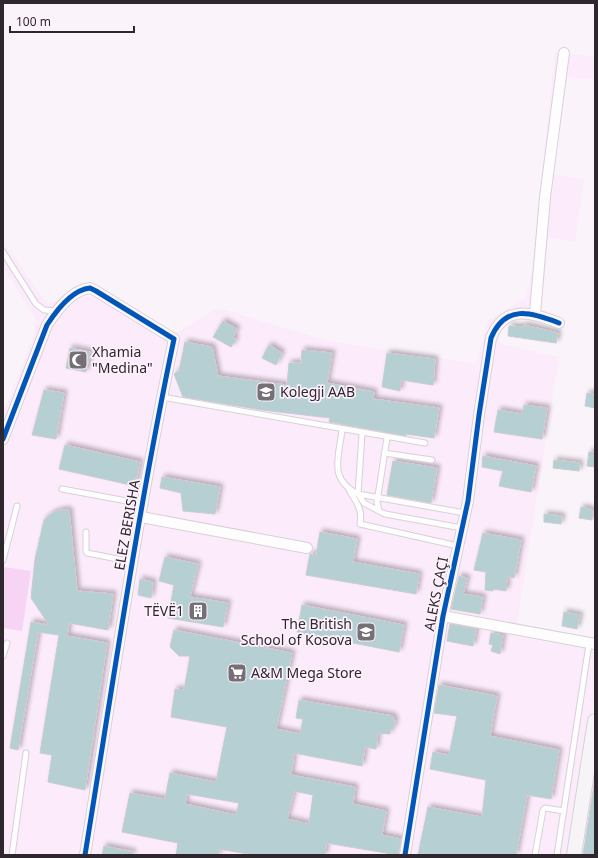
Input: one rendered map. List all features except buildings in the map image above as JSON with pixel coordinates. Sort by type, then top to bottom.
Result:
[{"type":"street","points":[[559,323],[534,313],[545,197],[564,53]]},
{"type":"street","name":"ELEZ BERISHA","points":[[56,311],[77,292],[90,288],[174,339],[143,504],[85,855]]},
{"type":"street","points":[[3,439],[38,346],[47,325],[56,311]]},
{"type":"street","name":"ALEKS ÇAÇI","points":[[405,855],[443,616],[465,513],[491,338],[496,326],[505,319],[522,312],[534,313]]},
{"type":"street","points":[[141,517],[307,548]]},
{"type":"street","points":[[443,616],[592,644]]},
{"type":"street","points":[[574,855],[593,743],[595,721]]},
{"type":"lane","points":[[3,252],[36,304],[47,311],[56,311]]},
{"type":"lane","points":[[162,397],[362,434],[425,444]]},
{"type":"lane","points":[[342,430],[337,473],[341,482],[348,489],[360,508],[362,515],[360,524],[458,546]]},
{"type":"lane","points":[[362,434],[358,494],[364,503],[385,514],[462,528]]},
{"type":"lane","points":[[379,511],[377,502],[386,438]]},
{"type":"lane","points":[[384,453],[432,460]]},
{"type":"lane","points":[[62,489],[143,504]]},
{"type":"lane","points":[[348,489],[358,494],[465,513]]},
{"type":"lane","points":[[3,560],[17,506]]},
{"type":"lane","points":[[86,532],[87,553],[133,562]]},
{"type":"lane","points":[[3,656],[7,643]]},
{"type":"lane","points":[[557,855],[592,644]]},
{"type":"lane","points":[[12,855],[26,753]]},
{"type":"lane","points":[[536,855],[543,810],[545,808],[564,811]]},
{"type":"shaded area","points":[[555,52],[595,57],[595,80],[566,77],[552,174],[584,180],[575,242],[548,238],[542,309],[504,322],[498,343],[559,357],[515,636],[595,650],[595,702],[568,855],[3,855],[3,414],[34,335],[36,320],[3,267],[3,242],[47,303],[81,296],[97,298],[164,340],[218,308],[325,340],[476,364],[488,320],[526,298],[531,276]]},
{"type":"shaded area","points":[[4,567],[31,571],[22,631],[3,628]]},
{"type":"cycle path","points":[[3,439],[47,325],[70,297],[90,288],[174,339],[137,532],[85,855]]},
{"type":"cycle path","points":[[405,855],[443,616],[468,501],[491,338],[497,327],[511,315],[529,314],[559,323]]},
{"type":"place","name":"Xhamia \"Medina\"","points":[[78,360]]},
{"type":"place","name":"Kolegji AAB","points":[[266,392]]},
{"type":"place","name":"TËVË1","points":[[198,611]]},
{"type":"place","name":"The British School of Kosova","points":[[366,632]]},
{"type":"place","name":"A&M Mega Store","points":[[237,673]]}]
